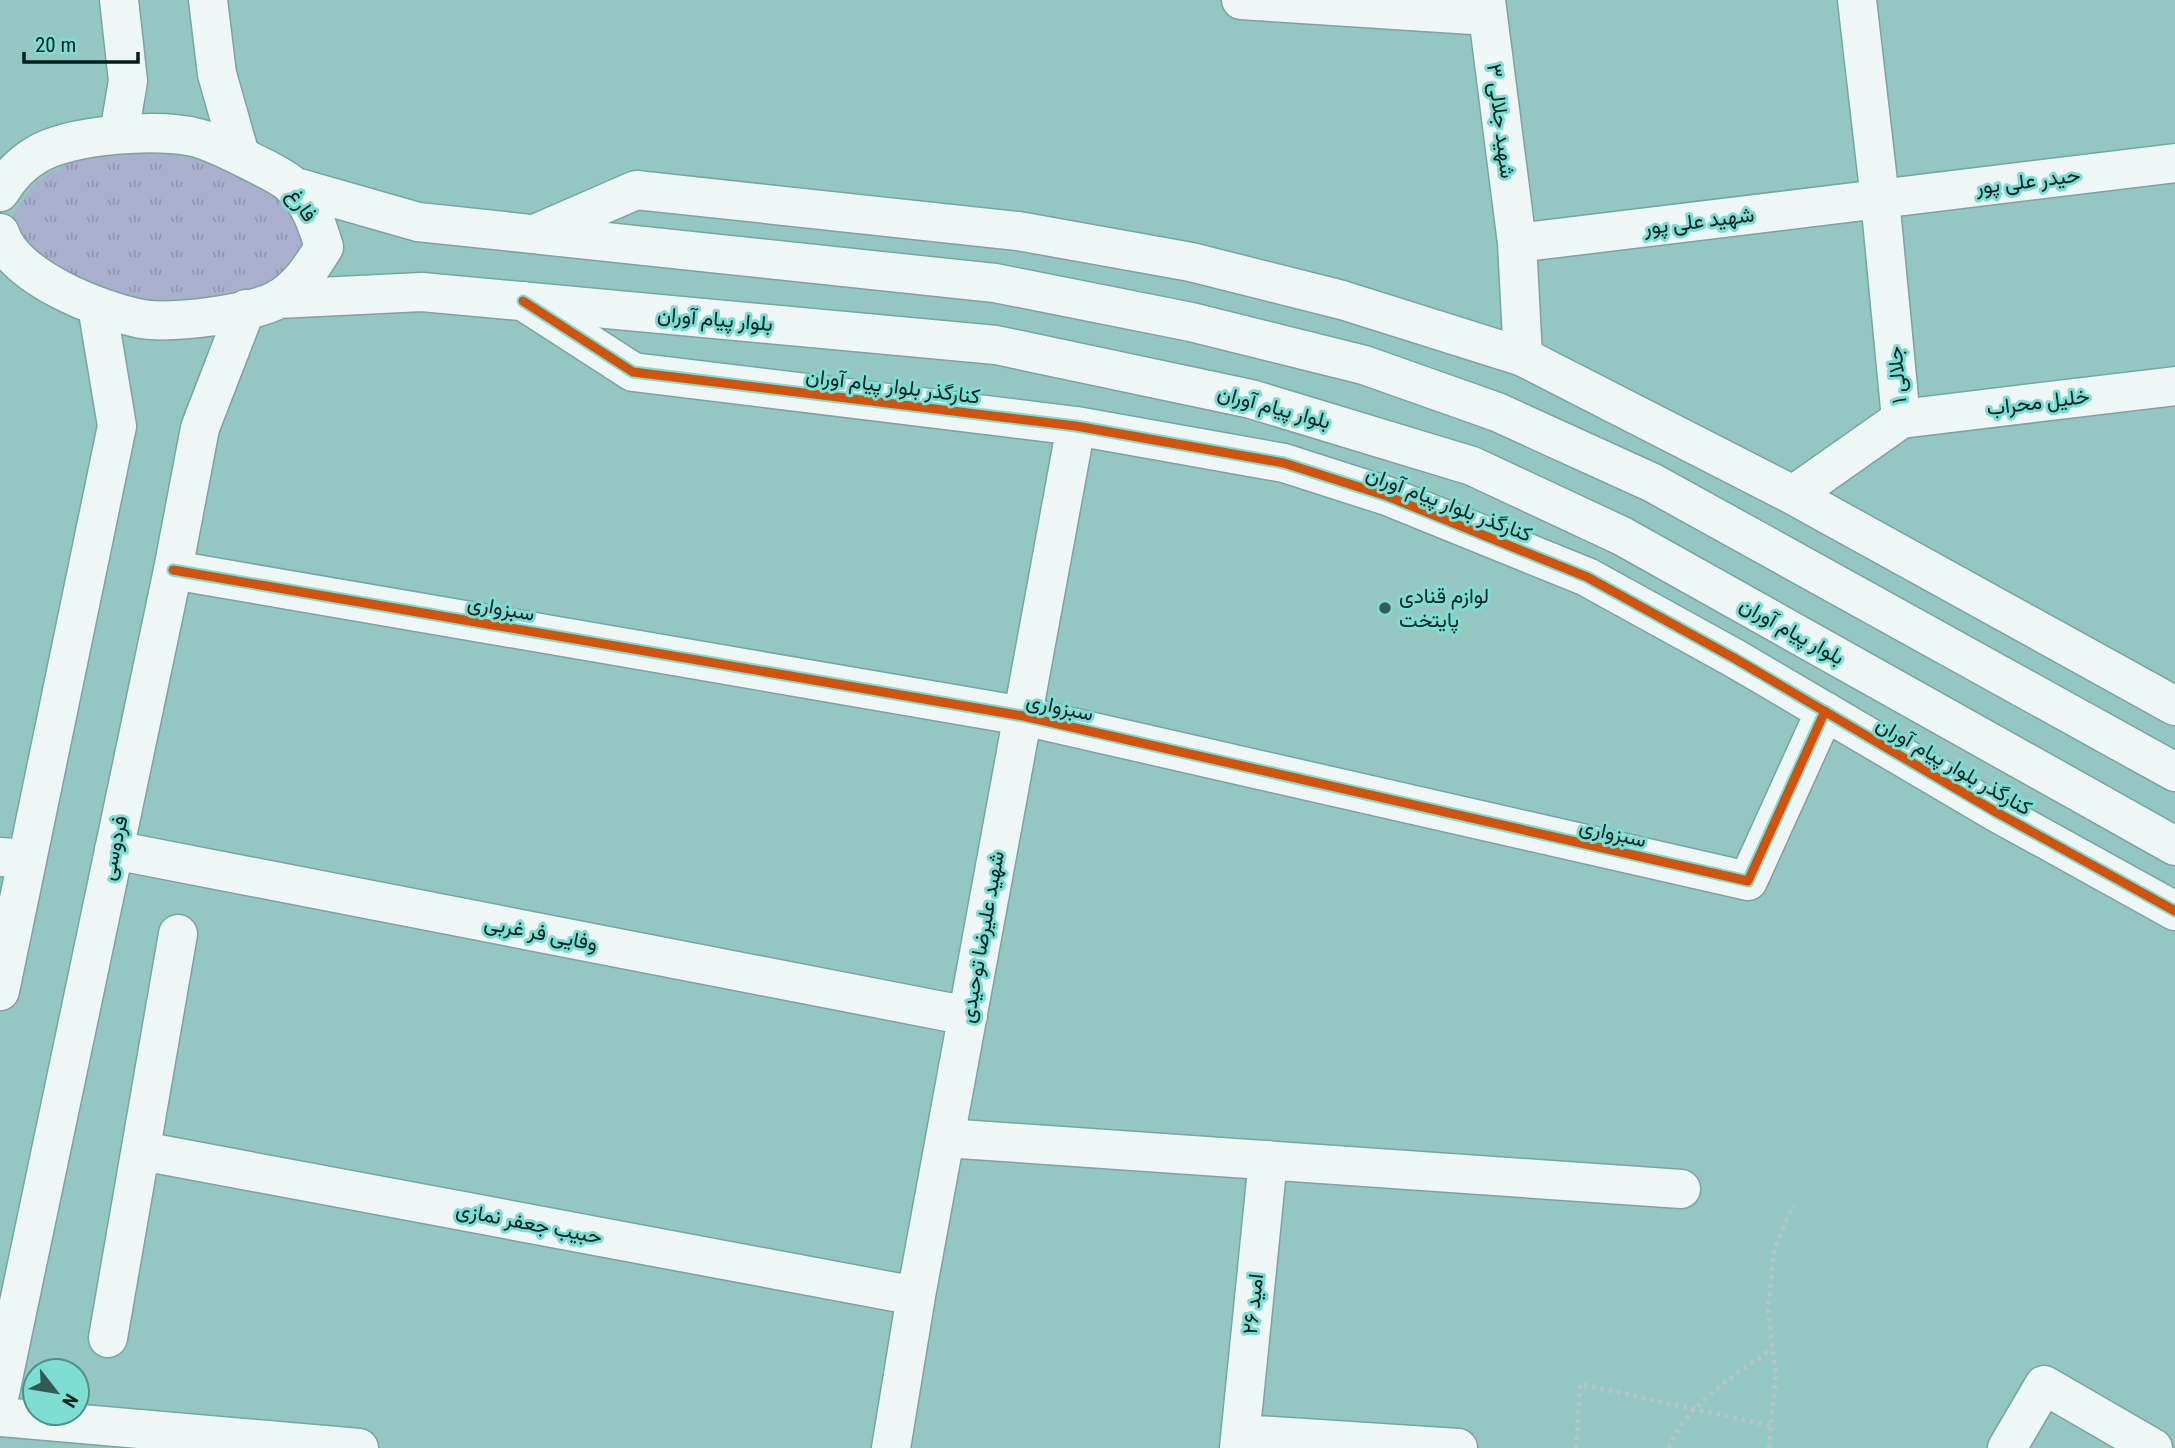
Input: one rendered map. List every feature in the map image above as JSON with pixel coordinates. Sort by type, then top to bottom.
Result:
[{"type":"street","points":[[119,0],[128,81],[119,134]]},
{"type":"street","points":[[208,0],[217,74],[240,155]]},
{"type":"street","points":[[1241,0],[1487,8]]},
{"type":"street","name":"جلالی ۱","points":[[1793,495],[1901,419],[1857,0]]},
{"type":"street","name":"شهید جلالی ۳","points":[[1487,8],[1517,243],[1523,357]]},
{"type":"street","name":"فارغ","points":[[0,192],[10,175],[38,153],[70,143],[119,134],[160,132],[199,138],[240,155],[292,186],[314,214],[324,247],[305,278],[262,304],[196,319],[144,319],[97,306],[12,263],[0,233]]},
{"type":"street","points":[[0,150],[38,153]]},
{"type":"street","name":"حیدر علی پور","points":[[1880,199],[2175,163]]},
{"type":"street","points":[[292,186],[418,222],[995,283],[1191,322],[1364,365],[1497,412],[1653,483],[2175,772]]},
{"type":"street","points":[[535,234],[636,190],[1018,231],[1191,262],[1342,300],[1523,357],[1793,495],[2175,706]]},
{"type":"street","name":"شهید علی پور","points":[[1517,243],[1880,199]]},
{"type":"street","name":"بلوار پیام آوران","points":[[262,304],[422,292],[996,345],[1251,399],[1472,466],[1622,536],[2175,846]]},
{"type":"street","name":"کنارگذر بلوار پیام آوران","points":[[523,302],[633,372],[1076,426],[1284,463],[1387,496],[1587,577],[1825,711],[1996,812],[2175,911]]},
{"type":"street","name":"فردوسی","points":[[0,1393],[173,570],[200,428],[262,304]]},
{"type":"street","points":[[0,991],[14,858],[117,426],[97,306]]},
{"type":"street","name":"خلیل محراب","points":[[1901,419],[2175,386]]},
{"type":"street","name":"شهید علیرضا توحیدی","points":[[891,1448],[916,1296],[1076,426]]},
{"type":"street","name":"سبزواری","points":[[173,570],[1023,716],[1748,881],[1825,711]]},
{"type":"street","name":"وفایی فر غربی","points":[[114,850],[968,1016]]},
{"type":"street","points":[[108,1338],[178,934]]},
{"type":"street","points":[[945,1138],[1681,1189]]},
{"type":"street","name":"حبیب جعفر نمازی","points":[[142,1151],[916,1296]]},
{"type":"street","name":"امید ۲۶","points":[[1240,1441],[1268,1160]]},
{"type":"street","points":[[2007,1448],[2044,1385],[2153,1448]]},
{"type":"street","points":[[0,1417],[359,1448]]},
{"type":"street","points":[[1240,1441],[1458,1448]]},
{"type":"path","points":[[1769,1448],[1776,1374],[1768,1311],[1774,1250],[1793,1205]]},
{"type":"path","points":[[1669,1448],[1693,1409],[1773,1348]]},
{"type":"path","points":[[1576,1448],[1580,1384],[1771,1426]]},
{"type":"green space","points":[[172,147],[252,179],[286,204],[304,246],[276,283],[228,295],[157,302],[116,292],[74,277],[30,250],[12,216],[36,182],[78,158]]},
{"type":"cycle path","points":[[523,301],[633,372],[1076,426],[1284,463],[1387,496],[1587,577],[1734,658],[1996,812],[2175,911]]},
{"type":"cycle path","points":[[173,570],[1023,716],[1748,881],[1825,711]]},
{"type":"place","name":"لوازم قنادی پایتخت","points":[[1385,608]]}]
